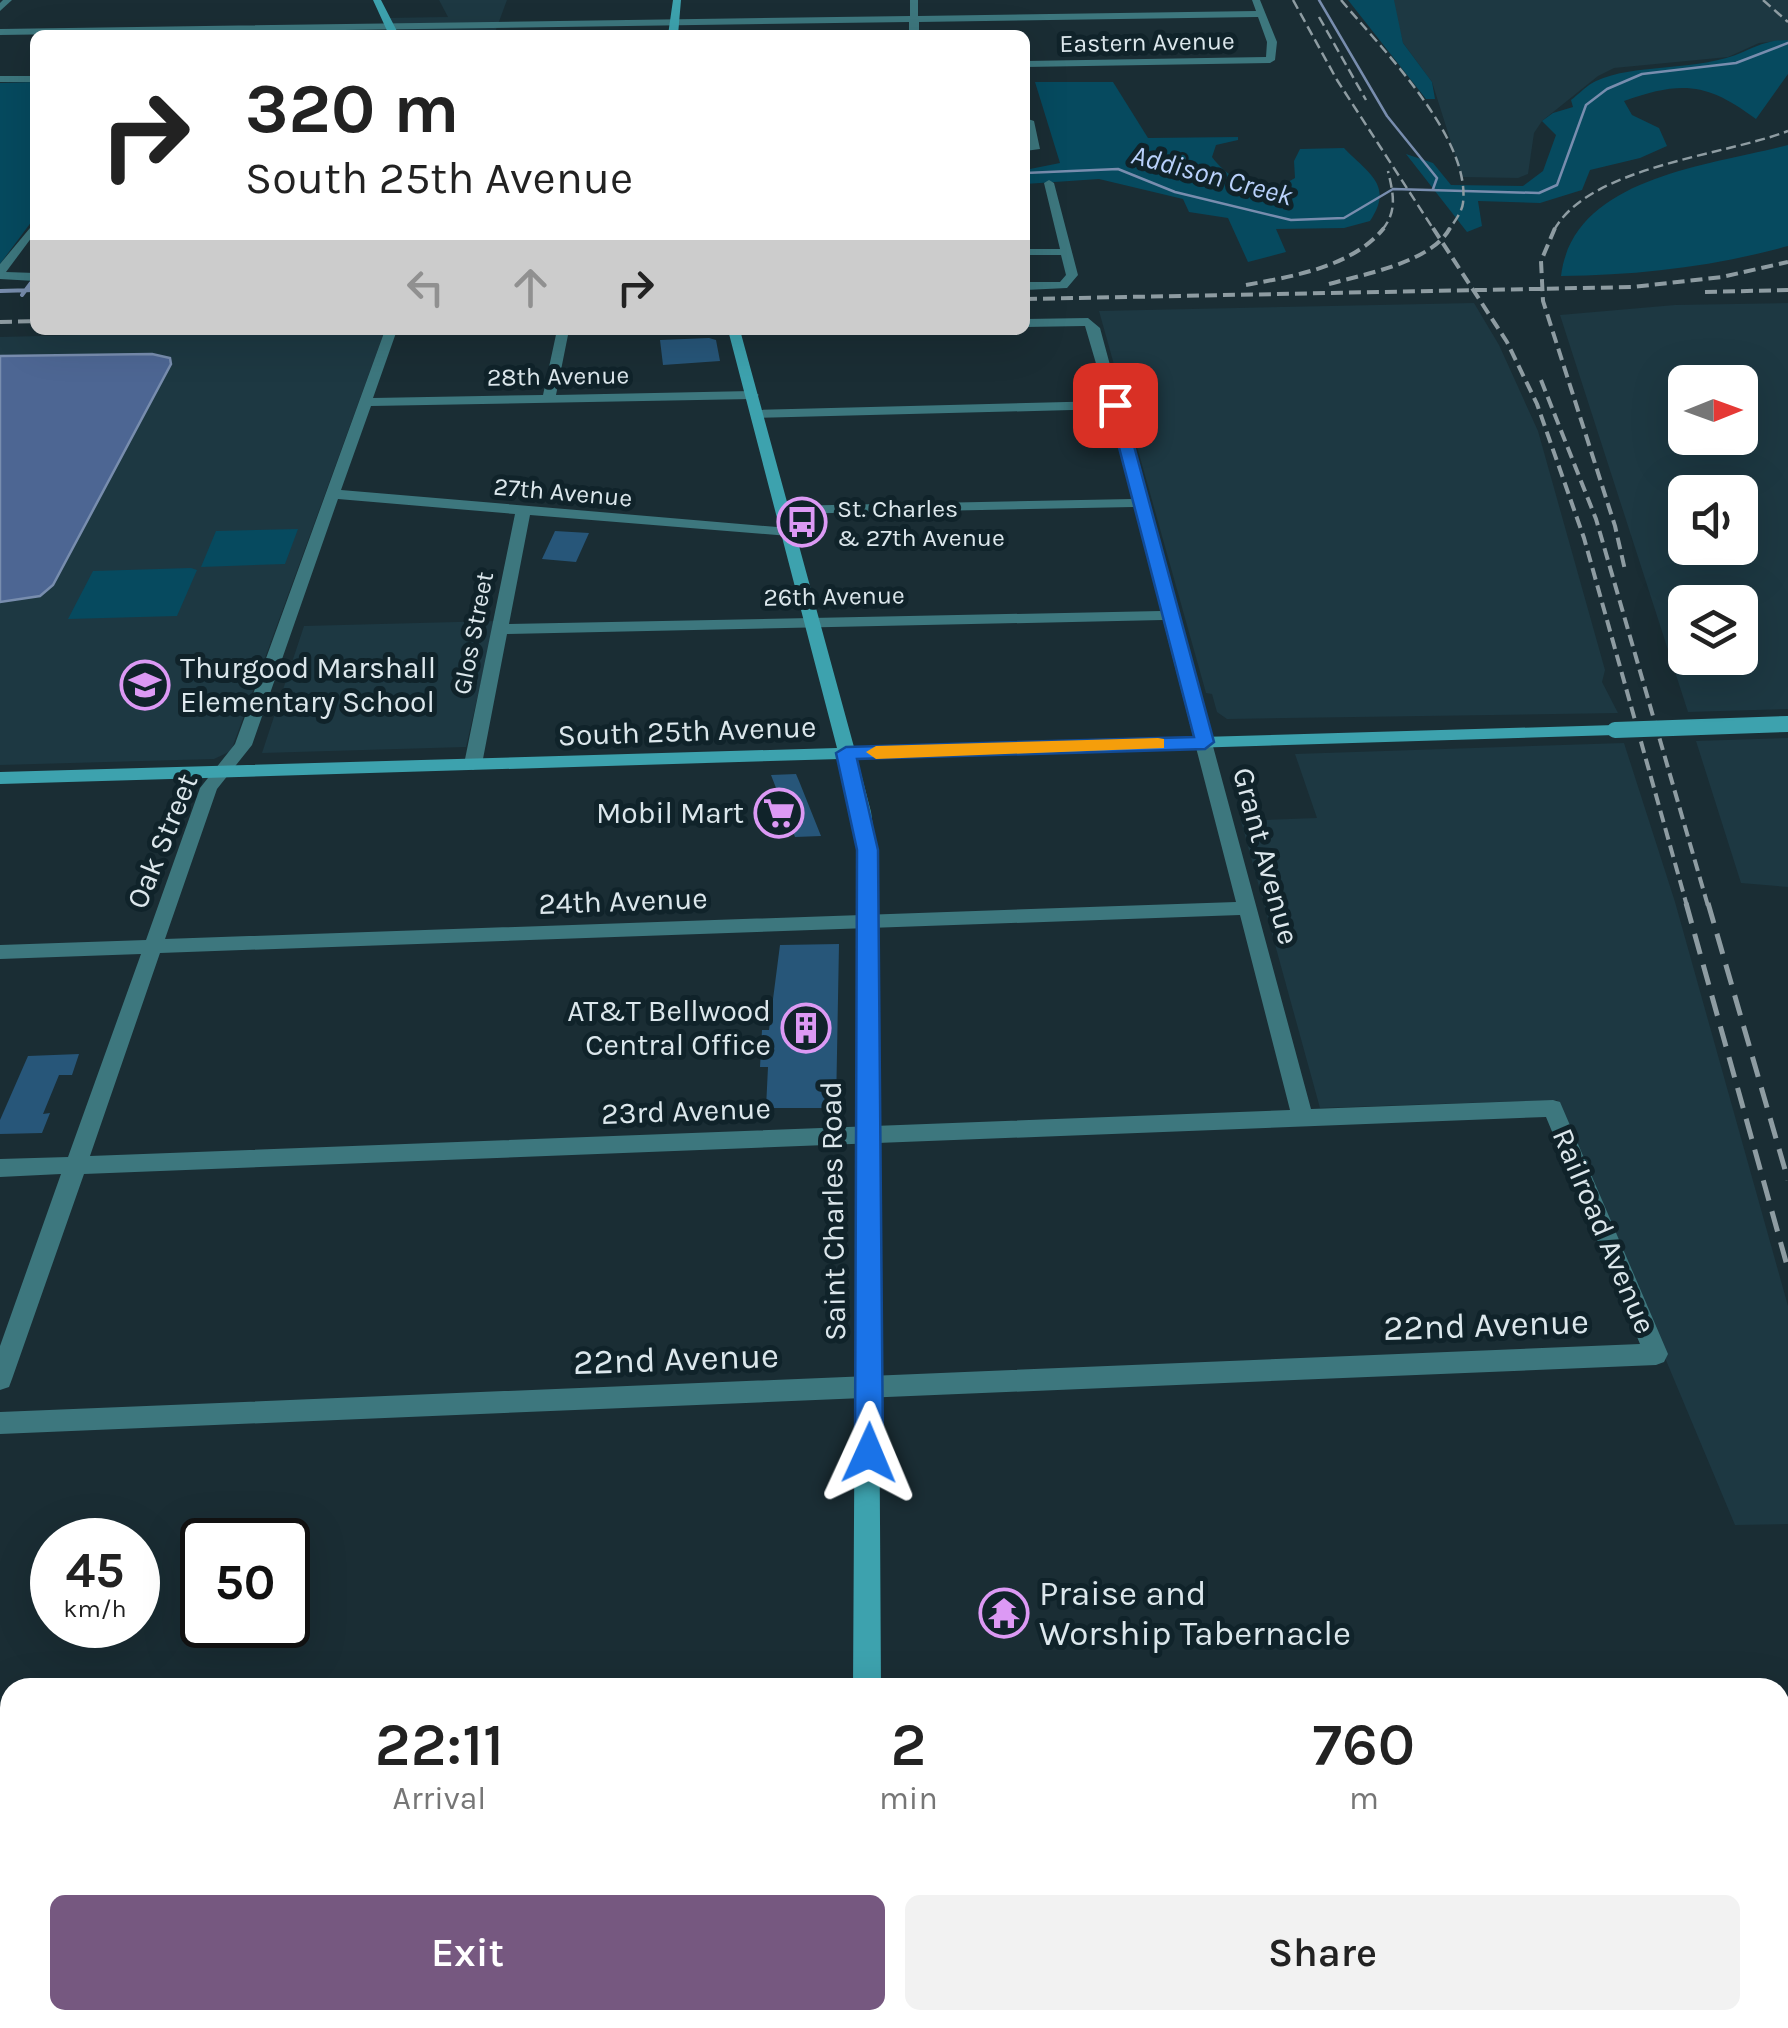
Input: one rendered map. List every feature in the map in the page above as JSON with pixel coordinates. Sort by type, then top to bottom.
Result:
[{"type":"main road","points":[[377,0],[392,30]]},
{"type":"main road","points":[[673,30],[677,0]]},
{"type":"main road","name":"Saint Charles Road","points":[[735,335],[864,826],[870,1386],[867,1678]]},
{"type":"main road","name":"South 25th Avenue","points":[[0,778],[1788,724]]},
{"type":"street","points":[[0,8],[8,0]]},
{"type":"street","points":[[914,0],[914,30]]},
{"type":"street","points":[[673,30],[914,20],[1262,14],[1256,0]]},
{"type":"street","name":"Eastern Avenue","points":[[1030,64],[1270,60],[1272,42],[1262,14]]},
{"type":"street","points":[[0,32],[30,32]]},
{"type":"street","points":[[0,79],[30,79]]},
{"type":"street","points":[[1030,286],[1063,284],[1072,276],[1050,183]]},
{"type":"street","points":[[30,231],[2,270],[30,276]]},
{"type":"street","points":[[1030,252],[1066,252]]},
{"type":"street","name":"Grant Avenue","points":[[1030,323],[1088,322],[1094,328],[1304,1118]]},
{"type":"street","name":"Oak Street","points":[[0,1379],[209,788],[243,746],[389,335]]},
{"type":"street","points":[[548,398],[562,335]]},
{"type":"street","name":"28th Avenue","points":[[366,402],[752,395]]},
{"type":"street","points":[[757,414],[1115,405]]},
{"type":"street","name":"27th Avenue","points":[[332,494],[789,532]]},
{"type":"street","points":[[783,510],[1140,503]]},
{"type":"street","name":"Glos Street","points":[[473,764],[523,512]]},
{"type":"street","name":"26th Avenue","points":[[498,629],[1171,615]]},
{"type":"street","name":"24th Avenue","points":[[0,952],[1248,908]]},
{"type":"street","name":"23rd Avenue","points":[[0,1168],[1553,1108]]},
{"type":"street","name":"Railroad Avenue","points":[[1553,1108],[1656,1354]]},
{"type":"street","name":"22nd Avenue","points":[[0,1423],[1656,1354]]},
{"type":"shaded area","points":[[439,0],[507,0],[496,30],[393,30],[387,18],[448,17]]},
{"type":"shaded area","points":[[1348,0],[1394,0],[1403,43],[1432,82],[1435,99],[1426,99]]},
{"type":"shaded area","points":[[1392,0],[1788,0],[1788,40],[1759,43],[1728,57],[1614,68],[1598,76],[1542,121],[1534,133],[1528,174],[1518,178],[1462,177],[1432,82],[1403,43]]},
{"type":"shaded area","points":[[1788,40],[1788,74],[1756,119],[1723,98],[1694,89],[1662,90],[1624,101],[1632,115],[1659,128],[1667,146],[1640,158],[1590,170],[1582,190],[1540,203],[1478,201],[1482,226],[1467,232],[1406,154],[1433,163],[1451,185],[1523,186],[1543,171],[1556,135],[1542,121],[1573,107],[1571,100],[1593,83],[1611,75],[1725,58],[1765,43]]},
{"type":"shaded area","points":[[30,82],[30,224],[0,264],[0,83]]},
{"type":"shaded area","points":[[1035,82],[1113,82],[1148,138],[1238,137],[1216,145],[1212,157],[1239,180],[1261,187],[1284,184],[1295,178],[1294,161],[1300,149],[1344,148],[1370,173],[1380,198],[1370,221],[1344,228],[1276,229],[1286,252],[1248,262],[1228,218],[1189,212],[1183,199],[1099,179],[1030,184],[1030,169],[1060,163]]},
{"type":"shaded area","points":[[1788,145],[1788,246],[1676,268],[1561,276],[1571,243],[1590,217],[1617,197],[1684,170]]},
{"type":"shaded area","points":[[1474,303],[1499,345],[1538,431],[1605,670],[1602,682],[1618,713],[1227,719],[1217,712],[1212,694],[1206,693],[1099,311]]},
{"type":"shaded area","points":[[1788,303],[1788,709],[1688,712],[1676,675],[1758,675],[1758,585],[1668,585],[1668,650],[1560,315],[1675,305]]},
{"type":"shaded area","points":[[383,335],[231,751],[214,759],[0,765],[0,337]]},
{"type":"shaded area","points":[[152,354],[170,358],[171,364],[53,585],[40,596],[0,602],[0,356]]},
{"type":"shaded area","points":[[298,529],[285,564],[201,567],[216,531]]},
{"type":"shaded area","points":[[197,570],[177,616],[68,619],[93,571]]},
{"type":"shaded area","points":[[495,621],[466,747],[262,753],[304,626]]},
{"type":"shaded area","points":[[1788,738],[1788,887],[1741,883],[1696,741]]},
{"type":"shaded area","points":[[1624,743],[1675,902],[1788,1306],[1788,1524],[1735,1525],[1557,1100],[1320,1108],[1241,821],[1317,818],[1295,754]]},
{"type":"building","points":[[660,340],[716,340],[720,361],[663,365]]},
{"type":"building","points":[[555,531],[589,533],[576,562],[542,559]]},
{"type":"building","points":[[796,774],[821,836],[795,837],[771,775]]},
{"type":"building","name":"AT&T Bellwood Central Office","points":[[839,944],[836,1108],[766,1108],[768,1067],[760,1067],[762,1030],[769,1030],[780,945]]},
{"type":"building","points":[[79,1054],[72,1075],[59,1075],[43,1114],[50,1113],[42,1133],[0,1134],[0,1120],[28,1056]]},
{"type":"waterway","points":[[1319,0],[1387,116],[1437,178],[1433,189]]},
{"type":"waterway","name":"Addison Creek","points":[[1030,173],[1118,169],[1175,192],[1291,220],[1344,218],[1393,189],[1539,193],[1557,185],[1586,105],[1607,89],[1642,74],[1736,63],[1788,43]]},
{"type":"waterway","name":"Addison Creek","points":[[26,290],[30,284]]},
{"type":"waterway","name":"Addison Creek","points":[[0,291],[26,290]]},
{"type":"waterway","name":"Addison Creek","points":[[22,295],[26,290]]},
{"type":"waterway","name":"Addison Creek","points":[[26,290],[30,290]]},
{"type":"railway","points":[[1293,0],[1337,80],[1434,230]]},
{"type":"railway","points":[[1341,0],[1420,94],[1453,150],[1462,177],[1463,203],[1449,230]]},
{"type":"railway","points":[[1763,0],[1788,22]]},
{"type":"railway","points":[[1319,17],[1366,100]]},
{"type":"railway","points":[[1554,230],[1572,208],[1627,177],[1788,131]]},
{"type":"railway","points":[[1382,230],[1392,209],[1388,171]]},
{"type":"railway","points":[[1433,228],[1441,240]]},
{"type":"railway","points":[[1441,240],[1450,228]]},
{"type":"railway","points":[[1246,285],[1339,261],[1382,230]]},
{"type":"railway","points":[[1542,289],[1541,261],[1554,230]]},
{"type":"railway","points":[[1329,284],[1413,258],[1441,240]]},
{"type":"railway","points":[[1441,240],[1473,290]]},
{"type":"railway","points":[[1542,289],[1633,287],[1722,277],[1788,262]]},
{"type":"railway","points":[[1473,290],[1542,289]]},
{"type":"railway","points":[[1542,289],[1625,570]]},
{"type":"railway","points":[[1030,299],[1473,290]]},
{"type":"railway","points":[[1473,290],[1507,342],[1537,404],[1584,538],[1687,906]]},
{"type":"railway","points":[[1705,292],[1788,290]]},
{"type":"railway","points":[[0,322],[30,321]]},
{"type":"railway","points":[[1541,380],[1596,519],[1708,906]]},
{"type":"railway","points":[[1686,903],[1788,1269]]},
{"type":"railway","points":[[1708,903],[1788,1180]]},
{"type":"slow traffic","points":[[876,752],[1158,744]]},
{"type":"place","name":"St. Charles & 27th Avenue","points":[[802,522]]},
{"type":"place","name":"Thurgood Marshall Elementary School","points":[[145,685]]},
{"type":"place","name":"Mobil Mart","points":[[779,813]]},
{"type":"place","name":"AT&T Bellwood Central Office","points":[[806,1028]]},
{"type":"place","name":"Praise and Worship Tabernacle","points":[[1004,1613]]},
{"type":"route","points":[[869,1453],[868,850],[846,753],[1205,742],[1115,405]]}]
